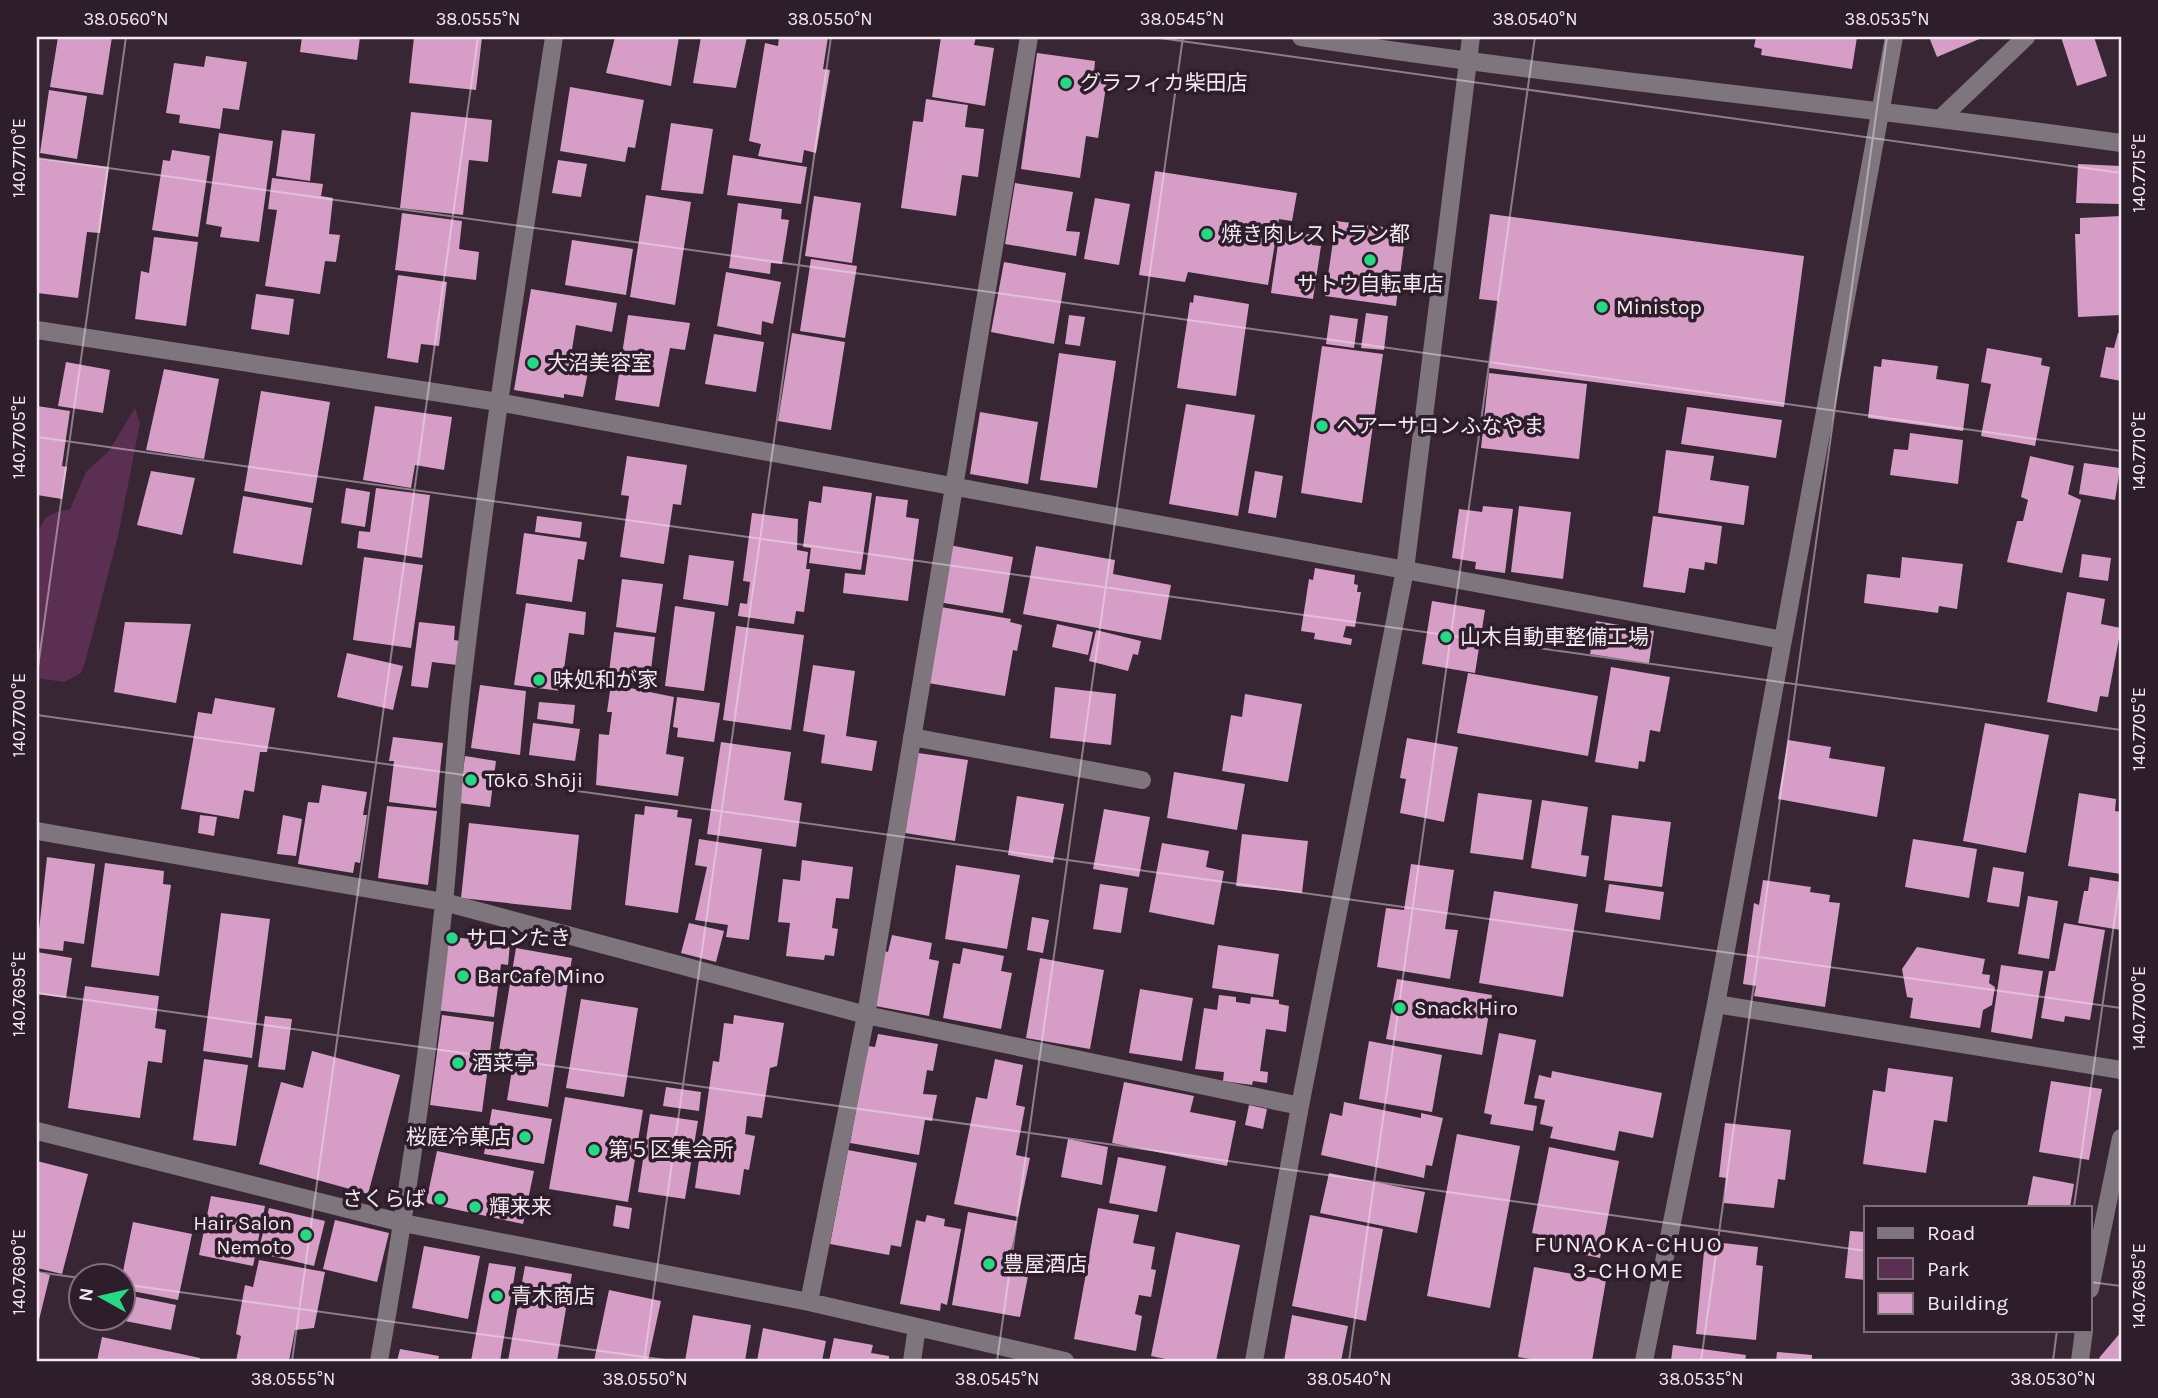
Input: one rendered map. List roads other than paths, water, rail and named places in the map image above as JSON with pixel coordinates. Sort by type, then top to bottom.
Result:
[{"type":"street","points":[[379,1361],[403,1223],[444,902],[463,673],[498,402],[554,37]]},
{"type":"street","points":[[809,1302],[866,1015],[1029,37]]},
{"type":"street","points":[[1301,37],[1470,63],[1942,117],[2121,143]]},
{"type":"street","points":[[1254,1361],[1300,1106],[1405,570],[1470,63],[1471,37]]},
{"type":"street","points":[[1644,1361],[1716,1004],[1894,37]]},
{"type":"street","points":[[1942,117],[2026,37]]},
{"type":"street","points":[[37,330],[498,402],[954,484],[1783,640]]},
{"type":"street","points":[[912,737],[1142,780]]},
{"type":"street","points":[[37,831],[444,902],[866,1015],[1300,1106]]},
{"type":"street","points":[[1716,1004],[2121,1070]]},
{"type":"street","points":[[37,1131],[403,1223],[809,1302],[1065,1361]]},
{"type":"street","points":[[2092,1279],[2121,1138]]},
{"type":"street","points":[[912,1361],[917,1327]]},
{"type":"street","points":[[2080,1361],[2084,1332]]},
{"type":"place","name":"グラフィカ柴田店","points":[[1066,83]]},
{"type":"place","name":"焼き肉レストラン都","points":[[1207,234]]},
{"type":"place","name":"サトウ自転車店","points":[[1370,260]]},
{"type":"place","name":"Ministop","points":[[1602,307]]},
{"type":"place","name":"大沼美容室","points":[[533,363]]},
{"type":"place","name":"ヘアーサロンふなやま","points":[[1322,426]]},
{"type":"place","name":"山木自動車整備工場","points":[[1446,637]]},
{"type":"place","name":"味処和が家","points":[[539,680]]},
{"type":"place","name":"Tōkō Shōji","points":[[471,780]]},
{"type":"place","name":"サロンたき","points":[[452,938]]},
{"type":"place","name":"BarCafe Mino","points":[[463,976]]},
{"type":"place","name":"Snack Hiro","points":[[1400,1008]]},
{"type":"place","name":"酒菜亭","points":[[458,1063]]},
{"type":"place","name":"桜庭冷菓店","points":[[525,1137]]},
{"type":"place","name":"第５区集会所","points":[[594,1150]]},
{"type":"place","name":"さくらば","points":[[440,1199]]},
{"type":"place","name":"輝来来","points":[[475,1207]]},
{"type":"place","name":"Hair Salon Nemoto","points":[[306,1235]]},
{"type":"place","name":"豊屋酒店","points":[[989,1264]]},
{"type":"place","name":"青木商店","points":[[497,1296]]},
{"type":"district","name":"FUNAOKA-CHUO 3-CHOME","points":[[1629,1257]]}]
